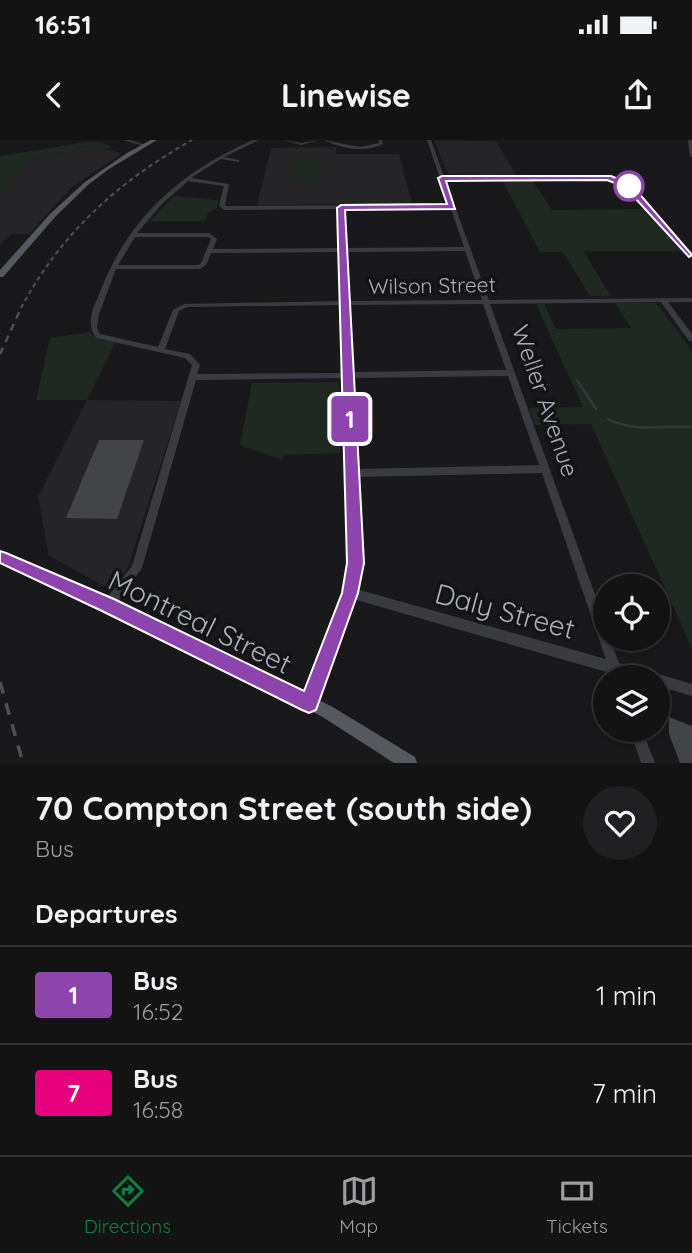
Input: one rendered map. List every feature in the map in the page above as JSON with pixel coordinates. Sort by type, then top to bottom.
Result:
[{"type":"main road","points":[[0,275],[73,192],[107,166],[155,140]]},
{"type":"main road","name":"Montreal Street","points":[[4,560],[108,605],[309,703],[409,763]]},
{"type":"street","points":[[125,140],[145,145]]},
{"type":"street","points":[[108,605],[137,568],[196,366],[191,358],[104,338],[93,331],[99,303],[113,267],[132,235],[153,208],[186,179],[219,157],[257,140]]},
{"type":"street","points":[[286,140],[304,144],[317,140]]},
{"type":"street","points":[[326,140],[349,147],[376,146],[381,144],[380,140]]},
{"type":"street","name":"Weller Avenue","points":[[429,140],[614,665]]},
{"type":"street","points":[[690,140],[692,156]]},
{"type":"street","points":[[219,157],[237,161]]},
{"type":"street","points":[[442,178],[615,179],[628,185],[692,255]]},
{"type":"street","points":[[186,179],[227,185],[222,205],[224,208],[452,207]]},
{"type":"street","points":[[309,703],[350,593],[355,563],[341,208]]},
{"type":"street","points":[[113,267],[200,267],[204,264],[214,239],[211,236],[132,235]]},
{"type":"street","points":[[209,251],[467,249]]},
{"type":"street","points":[[0,263],[10,263]]},
{"type":"street","points":[[663,300],[692,339]]},
{"type":"street","name":"Wilson Street","points":[[161,350],[180,306],[692,300]]},
{"type":"street","points":[[194,377],[510,373]]},
{"type":"street","points":[[352,473],[544,469]]},
{"type":"street","name":"Daly Street","points":[[350,593],[593,665]]},
{"type":"street","points":[[670,684],[692,690]]},
{"type":"street","points":[[640,742],[648,763]]},
{"type":"shaded area","points":[[434,140],[496,141],[516,175],[448,174]]},
{"type":"shaded area","points":[[94,141],[109,145],[110,148],[87,146],[32,159],[0,194],[0,156]]},
{"type":"shaded area","points":[[87,146],[122,153],[72,187],[29,234],[11,234],[0,244],[0,194],[32,159]]},
{"type":"shaded area","points":[[336,147],[336,154],[399,154],[412,204],[257,205],[271,148]]},
{"type":"shaded area","points":[[293,158],[322,158],[322,179],[290,180]]},
{"type":"shaded area","points":[[502,180],[532,180],[552,210],[644,209],[681,251],[583,251],[611,296],[590,296],[563,252],[540,252]]},
{"type":"shaded area","points":[[174,196],[218,200],[217,208],[208,213],[205,221],[150,221]]},
{"type":"shaded area","points":[[615,303],[656,303],[692,351],[692,648],[670,599],[670,574],[659,574],[591,424],[535,425],[529,408],[583,407],[536,304],[544,304],[556,329],[631,328]]},
{"type":"shaded area","points":[[90,332],[97,339],[115,343],[87,400],[36,400],[50,338]]},
{"type":"shaded area","points":[[339,382],[340,453],[283,455],[282,460],[240,445],[252,383]]},
{"type":"shaded area","points":[[87,400],[181,401],[128,567],[116,584],[106,587],[49,556],[38,497]]},
{"type":"building","points":[[99,440],[144,440],[117,519],[66,518]]},
{"type":"building","points":[[670,717],[692,726],[692,763],[680,763],[670,737]]},
{"type":"waterway","points":[[577,380],[596,409]]},
{"type":"waterway","points":[[608,419],[628,426],[692,427]]},
{"type":"railway","points":[[21,307],[54,256],[94,211],[140,173],[192,140]]},
{"type":"railway","points":[[0,354],[21,307]]},
{"type":"railway","points":[[0,682],[23,763]]},
{"type":"bus line","name":"1","points":[[0,558],[108,605],[309,703],[350,593],[355,563],[341,208],[452,207],[442,178],[608,178],[628,185],[692,255]]}]
